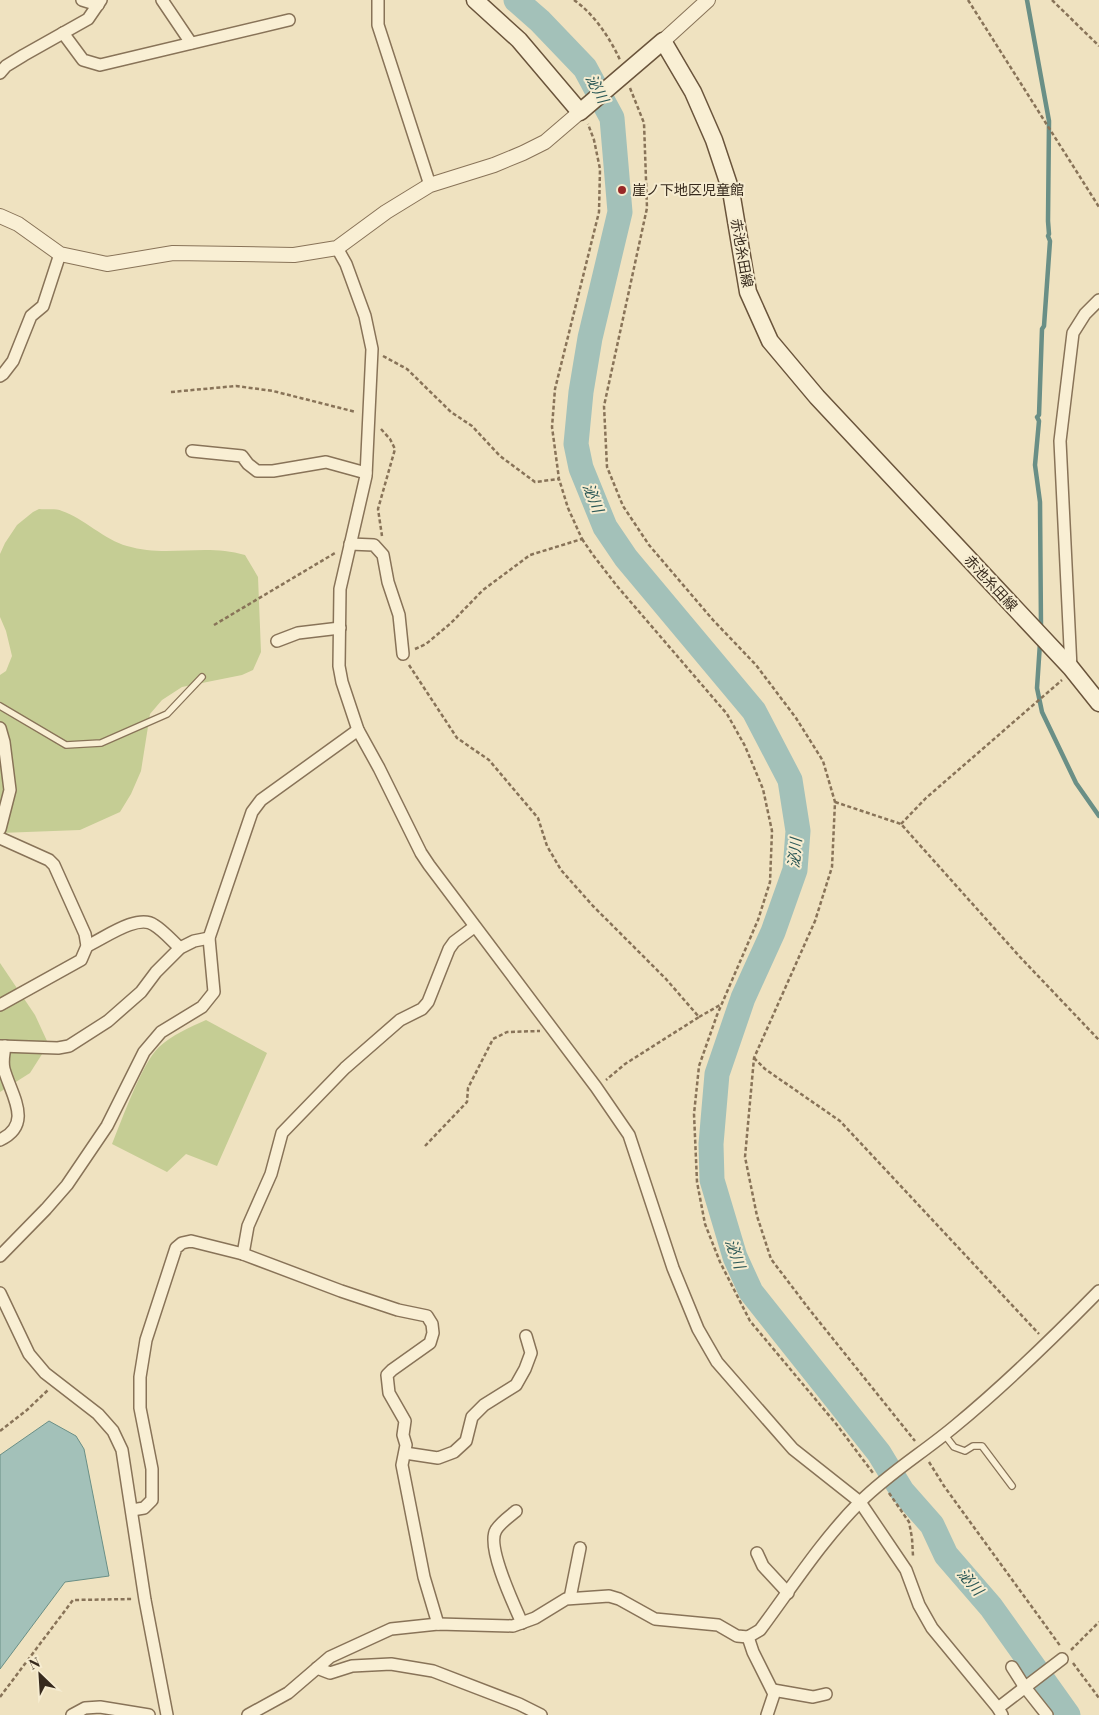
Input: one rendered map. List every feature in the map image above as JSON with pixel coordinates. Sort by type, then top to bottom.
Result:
[{"type":"main road","points":[[475,0],[519,40],[584,110],[663,41]]},
{"type":"main road","name":"赤池糸田線","points":[[663,41],[693,92],[714,140],[731,191],[748,292],[770,341],[817,397],[1071,668],[1099,703]]},
{"type":"street","points":[[0,73],[6,66],[88,19],[99,2],[82,0]]},
{"type":"street","points":[[162,0],[191,43]]},
{"type":"street","points":[[378,0],[378,25],[430,185]]},
{"type":"street","points":[[663,41],[708,0]]},
{"type":"street","points":[[63,33],[83,60],[100,65],[289,20]]},
{"type":"street","points":[[0,216],[18,224],[60,254],[107,264],[172,253],[294,255],[337,248],[386,212],[430,185],[494,165],[545,142],[584,110]]},
{"type":"street","points":[[337,248],[346,264],[365,316],[372,354],[366,473],[340,588],[341,674],[358,730],[421,853],[474,927],[596,1087],[629,1135],[673,1268],[698,1329],[717,1362],[794,1448],[860,1502],[906,1570],[919,1605],[932,1628],[1000,1711],[1027,1684],[1065,1656]]},
{"type":"street","points":[[0,376],[13,361],[30,316],[43,306],[60,254]]},
{"type":"street","points":[[1071,668],[1060,442],[1073,333],[1085,314],[1099,300]]},
{"type":"street","points":[[192,451],[242,456],[257,471],[273,471],[326,462],[366,473]]},
{"type":"street","points":[[350,544],[374,545],[383,555],[388,582],[399,615],[403,654]]},
{"type":"street","points":[[277,641],[298,633],[340,628]]},
{"type":"street","points":[[0,728],[4,742],[10,790],[0,829]]},
{"type":"street","points":[[0,1256],[67,1185],[107,1126],[144,1052],[161,1032],[202,1007],[214,992],[208,938],[252,812],[261,800],[358,730]]},
{"type":"street","points":[[0,838],[49,860],[54,865],[85,934],[87,946],[81,960],[0,1005]]},
{"type":"street","points":[[87,946],[135,922],[145,921],[153,924],[180,948]]},
{"type":"street","points":[[243,1254],[248,1226],[271,1174],[282,1134],[345,1068],[367,1048],[400,1020],[422,1009],[428,1002],[449,949],[454,942],[474,927]]},
{"type":"street","points":[[0,1140],[11,1135],[17,1126],[18,1115],[4,1070],[2,1046],[58,1048],[69,1046],[108,1021],[141,992],[156,972],[180,948],[194,941],[208,938]]},
{"type":"street","points":[[132,1510],[144,1508],[152,1500],[152,1469],[140,1408],[140,1377],[146,1340],[176,1248],[182,1243],[191,1241],[243,1254],[340,1291],[398,1310],[427,1316],[432,1324],[433,1333],[430,1343],[387,1375],[389,1393],[405,1422],[403,1435],[406,1445],[402,1465],[424,1577],[438,1624]]},
{"type":"street","points":[[248,1715],[288,1693],[330,1656],[391,1629],[438,1624],[513,1626],[535,1618],[570,1598],[609,1596],[619,1599],[655,1619],[718,1625],[737,1636],[748,1637],[760,1630],[835,1529],[860,1502],[882,1481],[944,1434],[1049,1343],[1099,1291]]},
{"type":"street","points":[[0,1293],[29,1354],[45,1373],[98,1414],[113,1431],[122,1450],[145,1600],[167,1715]]},
{"type":"street","points":[[405,1453],[438,1458],[454,1452],[466,1441],[472,1417],[484,1404],[516,1385],[531,1353],[526,1336]]},
{"type":"street","points":[[516,1511],[496,1530],[493,1541],[503,1580],[522,1623]]},
{"type":"street","points":[[570,1598],[580,1548]]},
{"type":"street","points":[[757,1553],[763,1566],[788,1593]]},
{"type":"street","points":[[748,1637],[753,1652],[773,1690],[774,1694],[768,1715]]},
{"type":"street","points":[[316,1668],[330,1673],[352,1666],[391,1664],[433,1671],[519,1704],[541,1715]]},
{"type":"street","points":[[1012,1667],[1027,1684],[1047,1715]]},
{"type":"street","points":[[773,1690],[813,1698],[826,1694]]},
{"type":"street","points":[[72,1715],[85,1708],[90,1711],[100,1707],[149,1715]]},
{"type":"lane","points":[[0,706],[66,745],[101,743],[167,714],[202,677]]},
{"type":"lane","points":[[944,1434],[954,1446],[965,1450],[973,1446],[982,1446],[1012,1486]]},
{"type":"path","points":[[574,0],[592,16],[620,59],[624,75],[644,123],[647,208],[604,406],[607,467],[623,506],[649,545],[713,620],[756,664],[796,718],[823,760],[835,802],[832,867],[815,921],[754,1058],[745,1157],[757,1216],[772,1259],[809,1309],[922,1451],[944,1486],[1065,1656],[1099,1698]]},
{"type":"path","points":[[968,0],[1099,207]]},
{"type":"path","points":[[1052,0],[1099,46]]},
{"type":"path","points":[[584,110],[594,140],[600,169],[599,212],[555,389],[552,427],[559,479],[568,508],[582,539],[593,555],[616,586],[727,714],[745,746],[763,789],[772,831],[770,882],[758,920],[721,1005],[699,1066],[694,1114],[697,1182],[705,1224],[720,1262],[750,1320],[882,1481],[909,1522],[914,1561]]},
{"type":"path","points":[[372,354],[382,355],[407,369],[451,412],[472,426],[500,456],[535,482],[559,479]]},
{"type":"path","points":[[171,392],[236,386],[273,391],[358,412],[369,420],[390,438],[395,449],[378,509],[386,547],[383,555]]},
{"type":"path","points":[[582,539],[530,554],[483,590],[451,624],[426,644],[403,654],[457,738],[489,760],[538,818],[547,846],[561,870],[593,906],[666,979],[699,1017]]},
{"type":"path","points":[[214,625],[350,544]]},
{"type":"path","points":[[901,824],[926,798],[1062,680],[1071,668]]},
{"type":"path","points":[[835,802],[901,824],[1020,957],[1099,1040]]},
{"type":"path","points":[[596,1087],[625,1064],[721,1005]]},
{"type":"path","points":[[425,1146],[467,1102],[468,1088],[493,1039],[507,1032],[534,1032],[551,1029]]},
{"type":"path","points":[[754,1058],[765,1069],[840,1120],[1049,1343]]},
{"type":"path","points":[[0,1431],[41,1398],[55,1381]]},
{"type":"path","points":[[0,1697],[73,1600],[145,1600]]},
{"type":"path","points":[[1065,1656],[1099,1622]]},
{"type":"green space","points":[[39,509],[57,510],[70,514],[102,534],[127,546],[157,551],[215,550],[245,555],[258,577],[261,652],[253,670],[242,675],[182,687],[162,700],[150,714],[141,771],[131,794],[120,812],[80,830],[0,833],[0,675],[6,671],[12,656],[6,631],[0,617],[0,554],[17,525]]},
{"type":"green space","points":[[0,963],[35,1015],[47,1041],[44,1051],[30,1073],[0,1092]]},
{"type":"green space","points":[[206,1020],[267,1053],[217,1166],[186,1154],[167,1172],[112,1144],[133,1092],[146,1066],[159,1047],[188,1028]]},
{"type":"water","points":[[49,1421],[76,1436],[84,1449],[109,1576],[65,1582],[0,1669],[0,1455]]},
{"type":"waterway","name":"泌川","points":[[516,0],[540,21],[585,68],[612,118],[620,212],[590,338],[581,392],[576,444],[581,468],[605,527],[626,558],[754,711],[790,780],[798,831],[795,870],[773,932],[743,998],[717,1074],[711,1144],[712,1180],[735,1257],[751,1292],[879,1453],[902,1491],[932,1525],[946,1555],[991,1607],[1068,1715]]},
{"type":"waterway","points":[[1027,0],[1049,121],[1048,236],[1050,241],[1044,326],[1042,329],[1039,415],[1037,417],[1039,421],[1035,465],[1040,502],[1041,628]]},
{"type":"waterway","points":[[1040,643],[1037,688],[1042,712],[1076,783],[1099,816]]},
{"type":"place","name":"崖ノ下地区児童館","points":[[622,190]]}]
